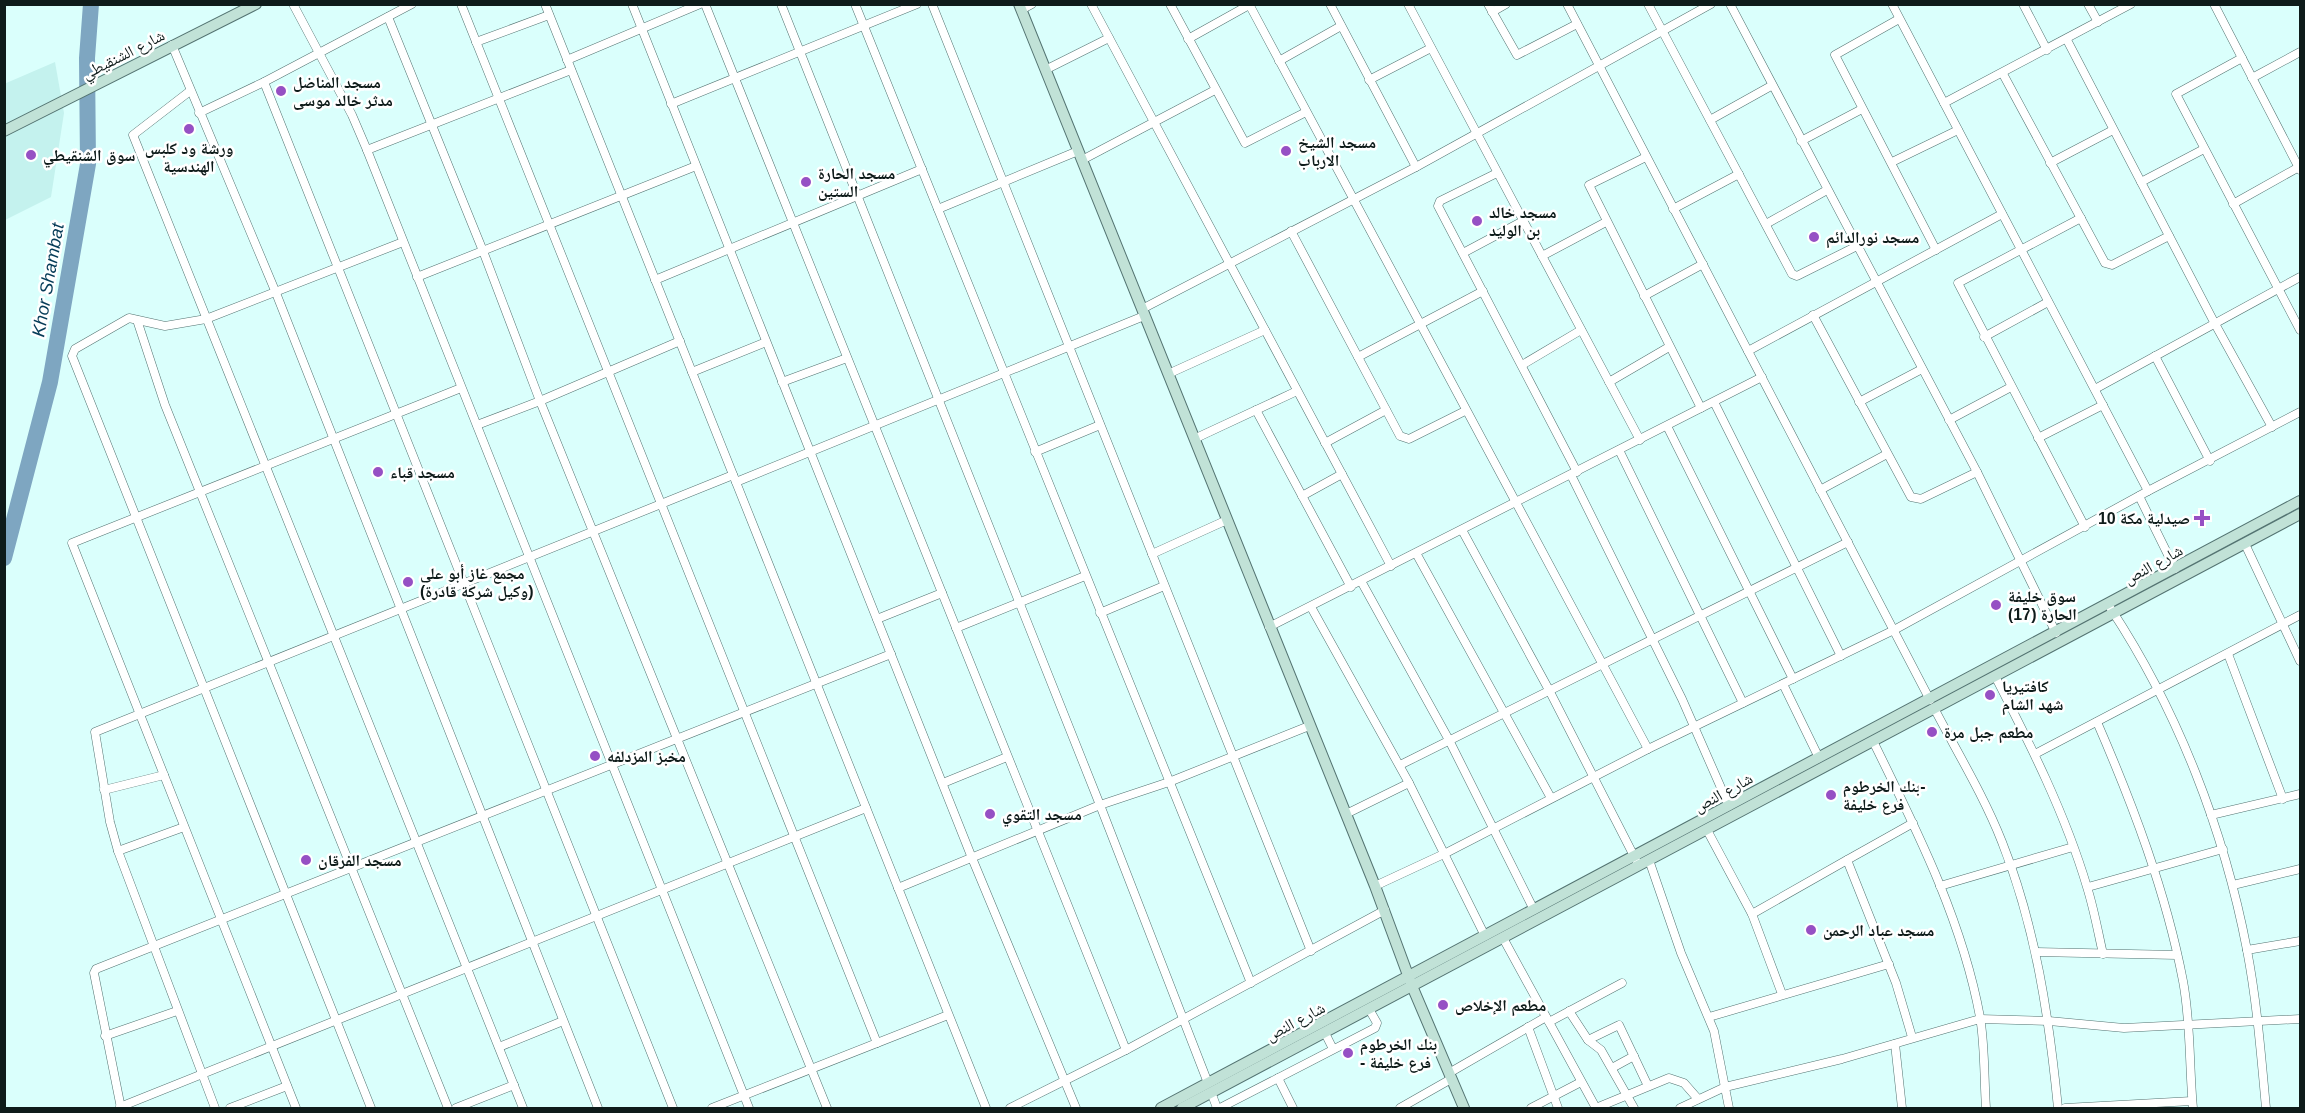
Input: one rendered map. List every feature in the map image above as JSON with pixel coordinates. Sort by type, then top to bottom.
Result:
[{"type":"main road","name":"شارع الشنقيطي","points":[[4,131],[256,4]]},
{"type":"main road","points":[[1020,7],[1385,910],[1410,981],[1464,1108]]},
{"type":"main road","name":"شارع النص","points":[[1182,1108],[1209,1088],[1410,981],[1534,910],[1707,830],[1751,799],[1819,758],[1995,676],[2175,569],[2301,501]]},
{"type":"main road","name":"شارع النص","points":[[1161,1108],[1325,1033],[1369,1009],[1410,981],[1503,938],[1641,861],[1729,806],[1751,799],[1873,741],[1932,704],[2056,633],[2245,544],[2301,514]]},
{"type":"street","points":[[293,4],[368,150],[749,1108]]},
{"type":"street","points":[[199,113],[264,82],[412,4]]},
{"type":"street","points":[[460,4],[878,1043]]},
{"type":"street","points":[[545,4],[986,1108]]},
{"type":"street","points":[[632,4],[972,858],[1076,1108]]},
{"type":"street","points":[[567,60],[700,4]]},
{"type":"street","points":[[705,4],[1126,1050]]},
{"type":"street","points":[[781,4],[1185,1019],[1209,1088],[1219,1108],[1375,1028],[1377,1023],[1369,1009]]},
{"type":"street","points":[[855,4],[1251,983]]},
{"type":"street","points":[[671,104],[917,4]]},
{"type":"street","points":[[932,4],[1311,951]]},
{"type":"street","points":[[1020,7],[1032,4]]},
{"type":"street","points":[[1091,4],[1391,566]]},
{"type":"street","points":[[1170,4],[1245,142],[1306,112]]},
{"type":"street","points":[[1330,4],[1416,167]]},
{"type":"street","points":[[1408,4],[1640,440]]},
{"type":"street","points":[[1506,4],[1490,8],[1514,52],[1519,56],[1577,24]]},
{"type":"street","points":[[1567,4],[1983,801],[2010,864],[2036,952],[2049,1021],[2058,1108]]},
{"type":"street","points":[[1648,4],[1795,276],[1857,246]]},
{"type":"street","points":[[215,1108],[118,851],[104,790],[95,732],[661,504],[811,452],[1070,348],[1143,313],[1229,263],[1416,167],[1711,4]]},
{"type":"street","points":[[1730,4],[1771,86],[1977,472],[2056,633]]},
{"type":"street","points":[[1892,4],[2148,491]]},
{"type":"street","points":[[2023,4],[2047,50]]},
{"type":"street","points":[[2088,4],[2098,22]]},
{"type":"street","points":[[1944,103],[2003,74],[2131,4]]},
{"type":"street","points":[[2214,4],[2300,169],[2233,204]]},
{"type":"street","points":[[1188,39],[1249,5],[1648,749]]},
{"type":"street","points":[[476,42],[549,15]]},
{"type":"street","points":[[388,17],[483,251],[540,401],[679,738],[727,865],[827,1108]]},
{"type":"street","points":[[1899,19],[1836,52],[1862,109],[1892,162],[1936,250]]},
{"type":"street","points":[[1279,61],[1341,26]]},
{"type":"street","points":[[1045,70],[1109,38]]},
{"type":"street","points":[[2067,40],[2214,322],[2272,427]]},
{"type":"street","points":[[172,45],[276,293],[597,1108]]},
{"type":"street","points":[[1370,80],[1431,48]]},
{"type":"street","points":[[2252,78],[2301,52]]},
{"type":"street","points":[[2242,58],[2176,92],[2301,330]]},
{"type":"street","points":[[368,150],[572,70]]},
{"type":"street","points":[[2003,74],[2050,163],[2109,265],[2169,236]]},
{"type":"street","points":[[264,82],[673,1108]]},
{"type":"street","points":[[1710,120],[1771,86]]},
{"type":"street","points":[[938,209],[1003,182],[1080,156],[1154,123],[1215,90]]},
{"type":"street","points":[[190,91],[133,135],[523,1108]]},
{"type":"street","points":[[1801,141],[1862,109]]},
{"type":"street","points":[[2050,163],[2113,129]]},
{"type":"street","points":[[1892,162],[1958,130]]},
{"type":"street","points":[[2141,182],[2204,149]]},
{"type":"street","points":[[1646,157],[1589,184],[1701,408]]},
{"type":"street","points":[[417,278],[696,166]]},
{"type":"street","points":[[655,280],[922,169]]},
{"type":"street","points":[[1497,173],[1438,202],[1522,365],[1694,727],[1729,806]]},
{"type":"street","points":[[1673,208],[1739,174]]},
{"type":"street","points":[[1766,224],[1827,190]]},
{"type":"street","points":[[1748,351],[2002,214]]},
{"type":"street","points":[[2081,218],[1958,283],[1984,337],[2085,527]]},
{"type":"street","points":[[1463,253],[1523,221]]},
{"type":"street","points":[[1542,256],[1606,222]]},
{"type":"street","points":[[1291,231],[1400,436],[1406,440],[1465,411]]},
{"type":"street","points":[[371,1108],[72,356],[75,349],[125,319],[172,326],[206,319],[403,242]]},
{"type":"street","points":[[1644,296],[1703,264]]},
{"type":"street","points":[[2095,389],[2214,322],[2301,277]]},
{"type":"street","points":[[1358,357],[1483,291]]},
{"type":"street","points":[[1984,337],[2048,302]]},
{"type":"street","points":[[1813,315],[1914,500],[1921,500],[1977,472]]},
{"type":"street","points":[[137,320],[161,397],[270,661],[448,1108]]},
{"type":"street","points":[[1168,374],[1265,330]]},
{"type":"street","points":[[1522,365],[1581,330]]},
{"type":"street","points":[[477,425],[540,401],[680,341]]},
{"type":"street","points":[[692,372],[766,342]]},
{"type":"street","points":[[1609,382],[1670,347]]},
{"type":"street","points":[[2155,356],[2210,461]]},
{"type":"street","points":[[783,382],[847,358]]},
{"type":"street","points":[[1859,402],[1922,369]]},
{"type":"street","points":[[1269,627],[1762,378]]},
{"type":"street","points":[[1949,420],[2011,387]]},
{"type":"street","points":[[296,1108],[72,543],[334,441],[461,388]]},
{"type":"street","points":[[1194,439],[1297,391]]},
{"type":"street","points":[[1714,402],[1840,656]]},
{"type":"street","points":[[2038,438],[2103,405]]},
{"type":"street","points":[[1256,410],[1350,587]]},
{"type":"street","points":[[1325,443],[1386,410]]},
{"type":"street","points":[[1375,886],[1446,853],[1648,749],[1894,630],[2148,491],[2301,412]]},
{"type":"street","points":[[1035,452],[1100,425]]},
{"type":"street","points":[[1667,426],[1793,679]]},
{"type":"street","points":[[1619,450],[1743,703]]},
{"type":"street","points":[[1820,490],[1887,453]]},
{"type":"street","points":[[1302,496],[1342,474]]},
{"type":"street","points":[[2139,496],[2175,569]]},
{"type":"street","points":[[1152,554],[1227,520]]},
{"type":"street","points":[[1462,530],[1641,861],[1709,1017],[1729,1108]]},
{"type":"street","points":[[1400,765],[1848,542]]},
{"type":"street","points":[[2245,544],[2301,661]]},
{"type":"street","points":[[1416,553],[1551,798]]},
{"type":"street","points":[[956,628],[1085,576]]},
{"type":"street","points":[[1361,581],[1449,740],[1534,910]]},
{"type":"street","points":[[1100,613],[1164,586]]},
{"type":"street","points":[[877,619],[942,593]]},
{"type":"street","points":[[1311,607],[1400,765],[1446,853],[1485,936]]},
{"type":"street","points":[[2111,609],[2159,690],[2223,849],[2247,950],[2258,1022],[2266,1108]]},
{"type":"street","points":[[2035,754],[2301,615]]},
{"type":"street","points":[[866,808],[121,1108],[105,1036],[95,970],[891,654]]},
{"type":"street","points":[[2228,654],[2283,798]]},
{"type":"street","points":[[1995,676],[2035,754],[2073,847],[2088,887],[2103,954]]},
{"type":"street","points":[[1783,684],[1819,758]]},
{"type":"street","points":[[2065,1108],[2193,1105],[2188,1026],[2177,955],[2129,799],[2097,722]]},
{"type":"street","points":[[898,888],[1100,805],[1169,782],[1309,726]]},
{"type":"street","points":[[1873,741],[1913,823],[1940,886],[1966,962],[1980,1019],[1986,1108]]},
{"type":"street","points":[[943,783],[1007,757]]},
{"type":"street","points":[[104,790],[164,775]]},
{"type":"street","points":[[1346,814],[1409,783]]},
{"type":"street","points":[[2211,815],[2301,794]]},
{"type":"street","points":[[1752,914],[1913,823]]},
{"type":"street","points":[[118,851],[184,828]]},
{"type":"street","points":[[1707,830],[1752,914],[1782,994]]},
{"type":"street","points":[[1940,886],[2073,847]]},
{"type":"street","points":[[2088,887],[2223,849]]},
{"type":"street","points":[[1847,860],[1889,964],[1912,1037]]},
{"type":"street","points":[[2233,885],[2301,869]]},
{"type":"street","points":[[1011,1108],[1185,1019],[1385,910]]},
{"type":"street","points":[[1503,938],[1596,1108],[1663,1079],[1676,1079],[1684,1083],[1698,1099]]},
{"type":"street","points":[[2247,950],[2301,941]]},
{"type":"street","points":[[2036,952],[2177,955]]},
{"type":"street","points":[[1709,1017],[1889,964]]},
{"type":"street","points":[[1400,1108],[1528,1028],[1569,1011],[1622,982]]},
{"type":"street","points":[[105,1036],[177,1011]]},
{"type":"street","points":[[1569,1011],[1588,1040],[1600,1050],[1634,1108]]},
{"type":"street","points":[[712,1108],[948,1015]]},
{"type":"street","points":[[1680,1108],[1725,1086],[1842,1059],[1980,1019],[2049,1021],[2099,1027],[2188,1026],[2301,1019]]},
{"type":"street","points":[[499,1047],[563,1021]]},
{"type":"street","points":[[1588,1040],[1618,1024],[1648,1086]]},
{"type":"street","points":[[1528,1028],[1558,1108]]},
{"type":"street","points":[[1325,1033],[1333,1049]]},
{"type":"street","points":[[1895,1044],[1902,1108]]},
{"type":"street","points":[[1612,1068],[1634,1056]]},
{"type":"street","points":[[1278,1078],[1293,1108]]},
{"type":"street","points":[[1531,1108],[1581,1082]]},
{"type":"street","points":[[456,1108],[514,1085]]},
{"type":"street","points":[[230,1108],[288,1086]]},
{"type":"shaded area","name":"سوق الشنقيطي","points":[[55,62],[64,113],[51,197],[5,220],[4,84]]},
{"type":"waterway","name":"Khor Shambat","points":[[4,558],[50,382],[88,164],[87,58],[91,4]]},
{"type":"place","name":"مسجد المناضل مدثر خالد موسى","points":[[281,91]]},
{"type":"place","name":"ورشة ود كلبس الهندسية","points":[[189,129]]},
{"type":"place","name":"مسجد الشيخ الارباب","points":[[1286,151]]},
{"type":"place","name":"سوق الشنقيطي","points":[[31,155]]},
{"type":"place","name":"مسجد الحارة الستين","points":[[806,182]]},
{"type":"place","name":"مسجد خالد بن الوليد","points":[[1477,221]]},
{"type":"place","name":"مسجد نورالدائم","points":[[1814,237]]},
{"type":"place","name":"مسجد قباء","points":[[378,472]]},
{"type":"place","name":"صيدلية مكة 10","points":[[2202,518]]},
{"type":"place","name":"مجمع غاز أبو علي (وكيل شركة قادرة)","points":[[408,582]]},
{"type":"place","name":"سوق خليفة الحارة (17)","points":[[1996,605]]},
{"type":"place","name":"كافتيريا شهد الشام","points":[[1990,695]]},
{"type":"place","name":"مطعم جبل مرة","points":[[1932,732]]},
{"type":"place","name":"مخبز المزدلفه","points":[[595,756]]},
{"type":"place","name":"بنك الخرطوم- فرع خليفة","points":[[1831,795]]},
{"type":"place","name":"مسجد التقوي","points":[[990,814]]},
{"type":"place","name":"مسجد الفرقان","points":[[306,860]]},
{"type":"place","name":"مسجد عباد الرحمن","points":[[1811,930]]},
{"type":"place","name":"مطعم الإخلاص","points":[[1443,1005]]},
{"type":"place","name":"بنك الخرطوم - فرع خليفة","points":[[1348,1053]]}]
